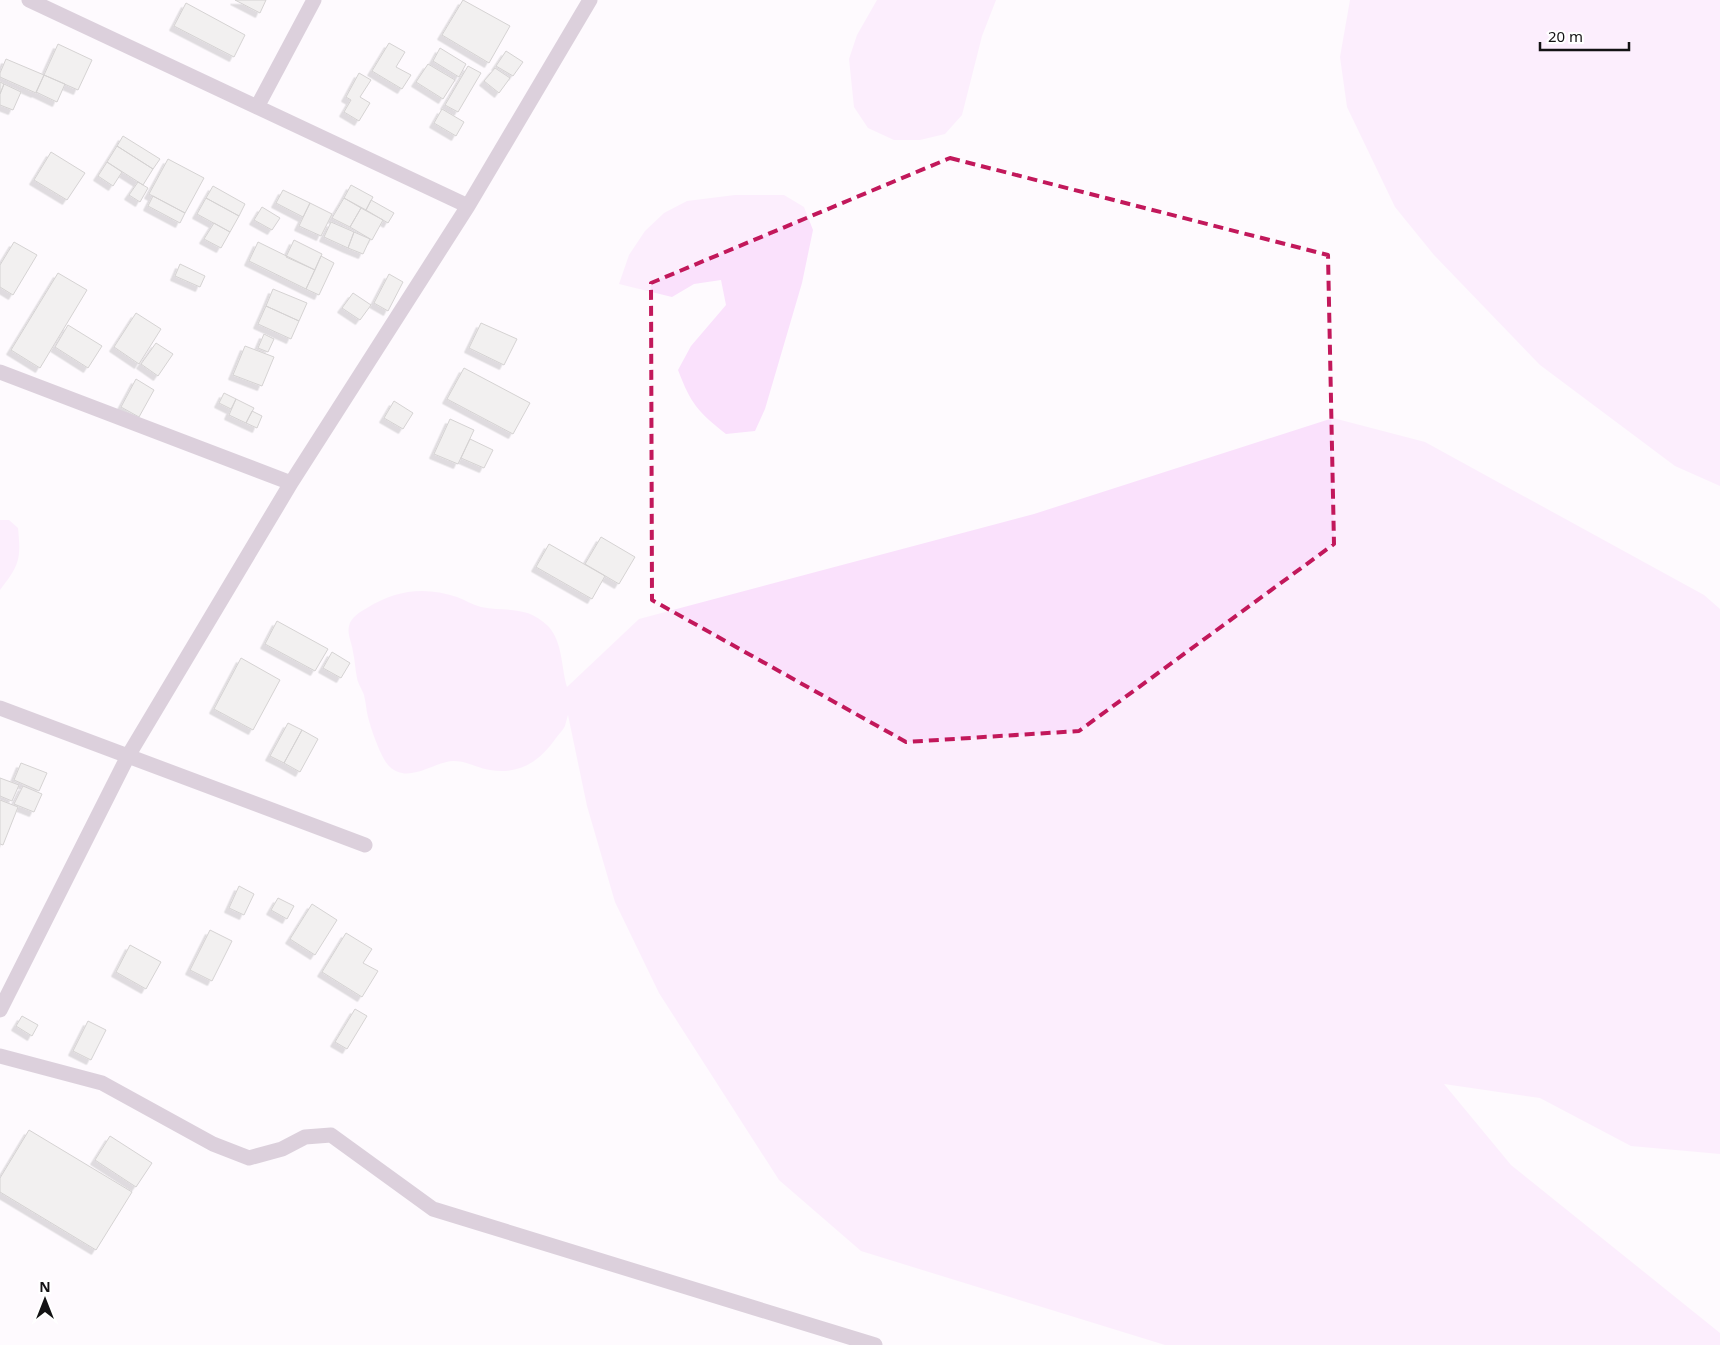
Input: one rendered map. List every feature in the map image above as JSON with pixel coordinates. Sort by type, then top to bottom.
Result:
[{"type":"street","points":[[29,0],[468,206]]},
{"type":"street","points":[[257,106],[314,0]]},
{"type":"street","points":[[0,1010],[128,756],[291,483],[468,206],[590,0]]},
{"type":"street","points":[[0,372],[291,483]]},
{"type":"street","points":[[0,708],[365,845]]},
{"type":"street","points":[[0,1056],[102,1083],[213,1144],[248,1158],[282,1148],[305,1137],[331,1135],[433,1209],[875,1345]]},
{"type":"highlighted area","points":[[950,158],[1328,255],[1334,544],[1079,731],[906,742],[652,600],[651,283]]},
{"type":"shaded area","points":[[877,0],[996,0],[982,36],[962,115],[945,134],[920,140],[894,140],[868,128],[854,107],[849,59],[857,35]]},
{"type":"shaded area","points":[[1350,0],[1720,0],[1720,486],[1675,466],[1540,365],[1434,255],[1395,207],[1347,107],[1340,57]]},
{"type":"shaded area","points":[[735,195],[784,195],[804,207],[813,230],[802,283],[765,409],[755,431],[726,434],[696,406],[678,370],[691,346],[726,305],[721,280],[694,284],[672,297],[619,284],[629,255],[645,231],[664,213],[687,201]]},
{"type":"shaded area","points":[[1333,418],[1425,442],[1704,595],[1720,609],[1720,1154],[1631,1146],[1540,1098],[1444,1084],[1511,1165],[1720,1333],[1720,1345],[1165,1345],[861,1251],[779,1180],[659,993],[615,902],[587,806],[568,715],[564,728],[536,760],[520,768],[501,771],[453,761],[412,773],[396,771],[386,762],[371,729],[364,695],[358,680],[349,629],[350,623],[356,615],[388,597],[410,592],[433,592],[457,597],[481,607],[524,612],[540,619],[553,632],[556,639],[567,687],[639,619],[1034,514]]},
{"type":"shaded area","points":[[0,520],[9,520],[18,528],[19,554],[12,574],[0,590]]},
{"type":"building","points":[[235,0],[266,0],[260,13]]},
{"type":"building","points":[[463,0],[510,26],[489,63],[442,35]]},
{"type":"building","points":[[186,3],[245,35],[234,57],[174,26]]},
{"type":"building","points":[[389,43],[405,52],[396,67],[411,75],[402,89],[372,71]]},
{"type":"building","points":[[58,44],[92,60],[78,90],[44,75]]},
{"type":"building","points":[[440,48],[466,64],[459,77],[433,61]]},
{"type":"building","points":[[506,51],[523,62],[513,76],[496,66]]},
{"type":"building","points":[[6,59],[44,75],[36,93],[0,77]]},
{"type":"building","points":[[428,64],[455,80],[443,99],[416,82]]},
{"type":"building","points":[[468,66],[481,73],[458,112],[445,105]]},
{"type":"building","points":[[495,68],[510,78],[499,93],[484,81]]},
{"type":"building","points":[[359,73],[371,80],[360,97],[370,103],[359,121],[344,112],[351,100],[346,97]]},
{"type":"building","points":[[44,75],[65,84],[57,102],[36,92]]},
{"type":"building","points":[[0,82],[4,84],[0,94]]},
{"type":"building","points":[[4,84],[21,92],[13,110],[0,105],[0,94]]},
{"type":"building","points":[[442,109],[464,122],[456,136],[434,123]]},
{"type":"building","points":[[123,136],[160,159],[153,169],[117,146]]},
{"type":"building","points":[[117,146],[153,169],[143,185],[107,162]]},
{"type":"building","points":[[51,152],[85,173],[67,200],[34,180]]},
{"type":"building","points":[[168,159],[204,178],[185,213],[149,194]]},
{"type":"building","points":[[107,162],[122,172],[113,186],[98,176]]},
{"type":"building","points":[[138,182],[148,188],[140,202],[129,195]]},
{"type":"building","points":[[351,185],[373,197],[366,210],[344,198]]},
{"type":"building","points":[[213,186],[245,204],[239,216],[206,198]]},
{"type":"building","points":[[283,190],[310,203],[303,217],[276,203]]},
{"type":"building","points":[[153,196],[185,213],[180,223],[148,206]]},
{"type":"building","points":[[206,198],[239,216],[230,232],[197,214]]},
{"type":"building","points":[[344,198],[361,208],[350,227],[332,218]]},
{"type":"building","points":[[371,200],[394,213],[388,223],[366,210]]},
{"type":"building","points":[[310,203],[332,214],[321,236],[299,226]]},
{"type":"building","points":[[262,207],[280,218],[272,230],[254,220]]},
{"type":"building","points":[[361,208],[383,220],[372,240],[350,227]]},
{"type":"building","points":[[331,222],[354,232],[348,248],[324,237]]},
{"type":"building","points":[[214,223],[230,232],[221,248],[204,239]]},
{"type":"building","points":[[354,232],[370,239],[363,254],[348,248]]},
{"type":"building","points":[[294,240],[322,254],[315,270],[286,257]]},
{"type":"building","points":[[14,242],[37,255],[13,295],[0,287],[0,265]]},
{"type":"building","points":[[258,242],[315,270],[306,289],[249,261]]},
{"type":"building","points":[[321,256],[334,263],[319,295],[306,289]]},
{"type":"building","points":[[180,264],[205,276],[200,287],[175,276]]},
{"type":"building","points":[[58,273],[87,290],[40,368],[11,350]]},
{"type":"building","points":[[389,274],[403,282],[388,311],[374,303]]},
{"type":"building","points":[[273,289],[307,303],[299,321],[266,306]]},
{"type":"building","points":[[353,293],[371,305],[360,320],[342,308]]},
{"type":"building","points":[[266,306],[299,321],[291,339],[258,324]]},
{"type":"building","points":[[136,313],[161,329],[139,364],[114,347]]},
{"type":"building","points":[[481,323],[517,339],[504,365],[469,348]]},
{"type":"building","points":[[68,325],[102,346],[88,368],[55,347]]},
{"type":"building","points":[[264,334],[274,339],[268,352],[258,348]]},
{"type":"building","points":[[156,343],[173,354],[158,376],[141,364]]},
{"type":"building","points":[[245,346],[274,357],[262,386],[233,375]]},
{"type":"building","points":[[464,368],[530,403],[513,434],[447,399]]},
{"type":"building","points":[[136,379],[154,390],[139,417],[121,407]]},
{"type":"building","points":[[224,393],[236,399],[231,409],[219,403]]},
{"type":"building","points":[[236,399],[254,408],[246,423],[229,415]]},
{"type":"building","points":[[394,401],[413,413],[403,429],[384,418]]},
{"type":"building","points":[[252,411],[262,416],[257,428],[246,423]]},
{"type":"building","points":[[450,419],[474,430],[458,464],[434,454]]},
{"type":"building","points":[[470,439],[493,450],[484,468],[461,458]]},
{"type":"building","points":[[601,537],[635,557],[619,584],[585,564]]},
{"type":"building","points":[[549,544],[605,576],[592,599],[536,567]]},
{"type":"building","points":[[277,621],[328,649],[315,671],[265,644]]},
{"type":"building","points":[[332,652],[350,663],[341,678],[323,668]]},
{"type":"building","points":[[241,658],[280,680],[253,730],[214,709]]},
{"type":"building","points":[[288,723],[302,730],[284,763],[270,756]]},
{"type":"building","points":[[302,730],[318,739],[300,772],[284,763]]},
{"type":"building","points":[[21,763],[47,773],[39,791],[14,780]]},
{"type":"building","points":[[0,778],[19,785],[12,801],[0,796]]},
{"type":"building","points":[[23,786],[42,794],[34,812],[14,804]]},
{"type":"building","points":[[0,800],[18,807],[3,845],[0,844]]},
{"type":"building","points":[[239,886],[254,894],[244,915],[229,908]]},
{"type":"building","points":[[278,898],[294,906],[287,919],[271,910]]},
{"type":"building","points":[[312,904],[337,920],[315,955],[290,939]]},
{"type":"building","points":[[210,930],[232,941],[212,981],[190,970]]},
{"type":"building","points":[[346,933],[372,949],[363,963],[378,971],[362,997],[322,972]]},
{"type":"building","points":[[130,945],[161,962],[146,989],[116,972]]},
{"type":"building","points":[[355,1009],[367,1016],[347,1049],[335,1042]]},
{"type":"building","points":[[22,1016],[38,1025],[32,1036],[16,1026]]},
{"type":"building","points":[[88,1021],[106,1030],[91,1060],[73,1051]]},
{"type":"building","points":[[29,1130],[132,1192],[96,1250],[0,1192],[0,1178]]},
{"type":"building","points":[[110,1136],[152,1163],[136,1187],[95,1160]]}]
